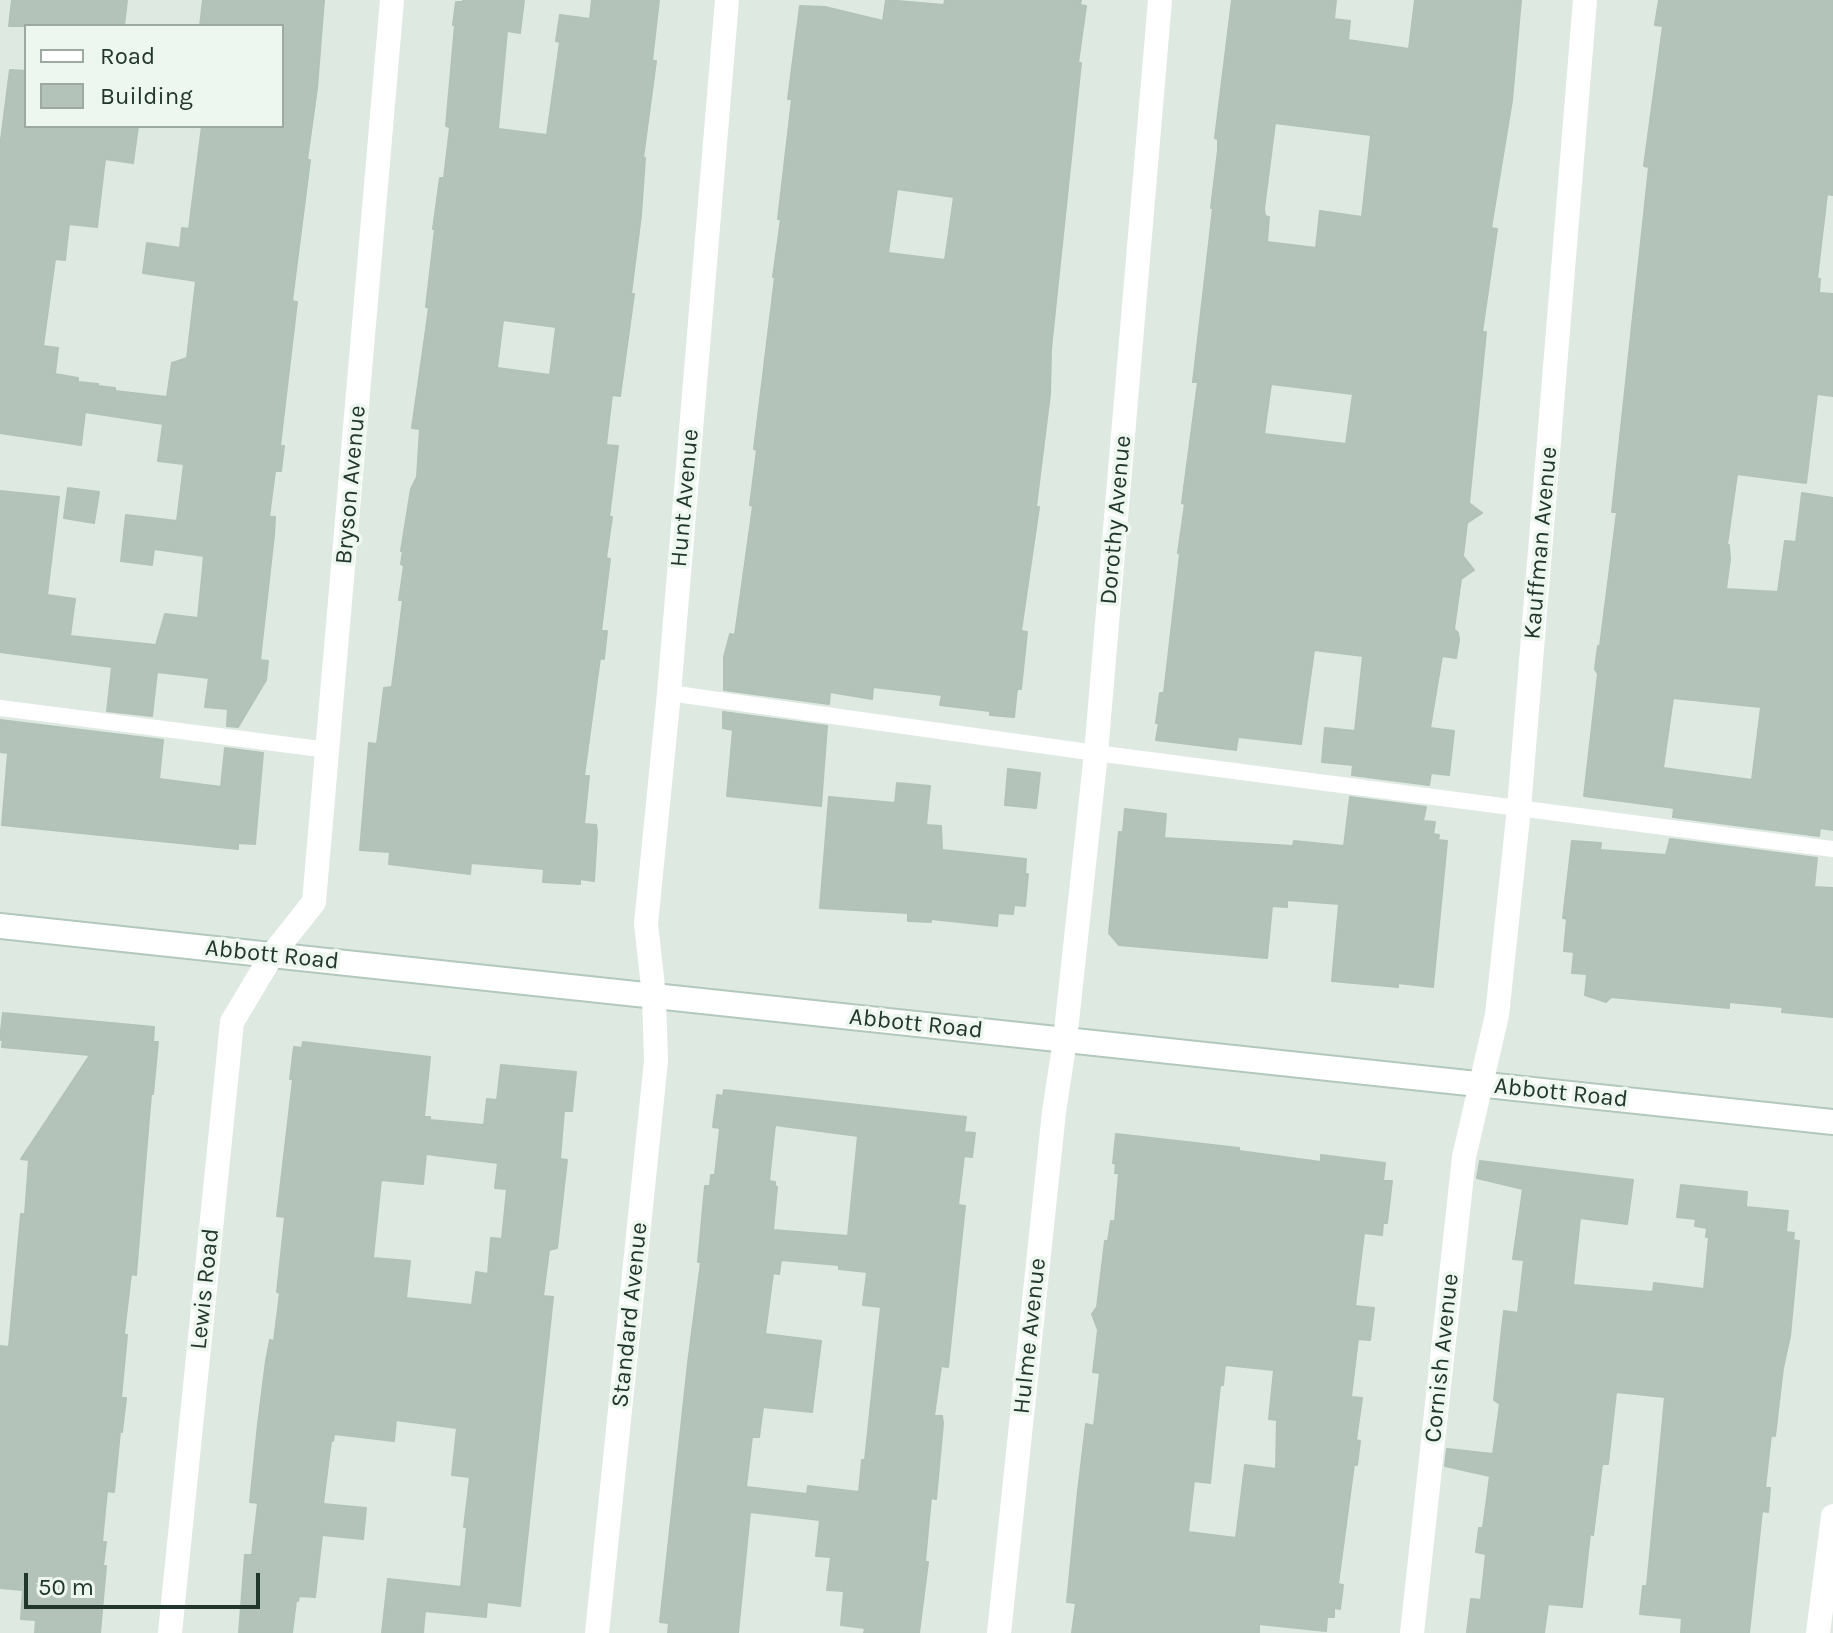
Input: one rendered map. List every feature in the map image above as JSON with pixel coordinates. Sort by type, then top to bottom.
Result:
[{"type":"street","name":"Bryson Avenue","points":[[272,955],[314,902],[392,0]]},
{"type":"street","name":"Hunt Avenue","points":[[654,996],[646,924],[669,693],[727,0]]},
{"type":"street","name":"Dorothy Avenue","points":[[1065,1040],[1096,753],[1160,0]]},
{"type":"street","name":"Kauffman Avenue","points":[[1482,1085],[1497,1015],[1519,808],[1585,0]]},
{"type":"street","name":"Abbott Road","points":[[0,926],[1833,1122]]},
{"type":"street","name":"Lewis Road","points":[[170,1633],[232,1022],[272,955]]},
{"type":"street","name":"Standard Avenue","points":[[597,1633],[656,1061],[654,996]]},
{"type":"street","name":"Hulme Avenue","points":[[999,1633],[1054,1112],[1065,1040]]},
{"type":"street","name":"Cornish Avenue","points":[[1412,1633],[1464,1157],[1482,1085]]},
{"type":"street","points":[[1818,1633],[1833,1516]]},
{"type":"lane","points":[[669,693],[1096,753],[1833,849]]},
{"type":"lane","points":[[0,708],[328,750]]},
{"type":"building","points":[[12,0],[127,0],[124,24],[9,26]]},
{"type":"building","points":[[203,0],[324,0],[307,160],[310,160],[292,301],[297,302],[280,446],[284,446],[281,471],[275,471],[269,517],[275,517],[274,535],[260,660],[268,661],[266,680],[238,727],[227,726],[228,709],[205,707],[209,678],[157,672],[152,716],[107,711],[112,667],[0,652],[0,491],[59,497],[47,595],[75,599],[70,636],[156,645],[165,614],[198,618],[204,556],[154,549],[152,565],[121,561],[126,515],[177,521],[184,464],[158,461],[163,424],[85,412],[81,445],[0,433],[0,147],[10,70],[24,71],[24,128],[138,128],[133,163],[105,159],[97,227],[69,224],[65,260],[55,259],[43,346],[58,348],[55,374],[78,378],[78,382],[115,388],[115,391],[167,397],[172,363],[187,358],[196,281],[143,273],[147,243],[180,248],[182,228],[189,229],[202,128],[284,128],[284,24],[200,24]]},
{"type":"building","points":[[524,0],[520,33],[507,31],[498,129],[547,135],[560,42],[556,41],[560,15],[590,19],[592,0],[659,0],[652,61],[656,61],[643,158],[641,215],[631,294],[634,294],[620,396],[612,395],[606,445],[618,446],[609,517],[612,517],[606,558],[610,559],[601,631],[607,631],[604,659],[600,658],[584,776],[589,776],[584,824],[596,825],[597,832],[594,881],[580,879],[580,884],[543,882],[544,869],[471,863],[470,874],[389,864],[390,852],[360,850],[369,743],[377,744],[384,688],[392,687],[403,600],[399,600],[404,566],[401,564],[401,551],[411,489],[417,477],[420,429],[412,428],[429,308],[426,307],[433,229],[440,178],[444,178],[450,127],[446,126],[453,25],[456,2]],"holes":[[[503,320],[556,327],[550,375],[497,368]]]},
{"type":"building","points":[[886,0],[944,5],[945,0],[1081,0],[1080,5],[1086,6],[1051,349],[1050,394],[1036,507],[1039,507],[1021,631],[1027,632],[1021,689],[1017,689],[1014,717],[940,705],[942,695],[873,687],[872,699],[830,692],[829,704],[724,690],[724,657],[730,634],[735,635],[753,506],[750,505],[757,450],[754,449],[775,277],[781,219],[778,219],[792,99],[788,99],[800,6],[825,7],[883,21]],"holes":[[[897,189],[954,197],[945,260],[888,253]]]},
{"type":"building","points":[[1232,0],[1336,0],[1334,19],[1350,21],[1348,40],[1409,49],[1415,0],[1521,0],[1512,100],[1491,228],[1497,229],[1482,332],[1486,332],[1469,503],[1482,513],[1467,523],[1463,556],[1474,570],[1461,579],[1454,629],[1459,640],[1456,658],[1442,656],[1430,728],[1454,731],[1449,775],[1431,773],[1429,785],[1352,775],[1353,765],[1322,762],[1325,728],[1355,731],[1363,656],[1314,650],[1301,744],[1238,737],[1236,750],[1156,740],[1160,693],[1164,693],[1185,504],[1182,503],[1198,382],[1193,382],[1213,208],[1218,150],[1218,139],[1215,138]],"holes":[[[1275,123],[1371,135],[1362,217],[1320,211],[1316,248],[1267,242],[1269,217],[1265,216],[1264,209]],[[1271,384],[1353,394],[1346,444],[1264,434]]]},
{"type":"building","points":[[1659,0],[1833,0],[1833,195],[1827,194],[1817,279],[1820,279],[1819,293],[1833,294],[1833,396],[1817,394],[1806,483],[1737,474],[1727,545],[1730,559],[1726,589],[1778,592],[1785,541],[1796,542],[1802,493],[1833,498],[1833,830],[1820,828],[1819,836],[1673,817],[1674,808],[1584,796],[1598,674],[1595,669],[1617,512],[1612,512],[1649,167],[1644,166],[1663,26],[1655,25]],"holes":[[[1673,698],[1761,707],[1752,780],[1663,768]]]},
{"type":"building","points":[[68,488],[99,492],[94,523],[64,518]]},
{"type":"building","points":[[723,712],[827,726],[821,806],[727,796],[733,730],[723,728]]},
{"type":"building","points":[[0,720],[163,740],[159,779],[221,787],[225,748],[263,753],[255,844],[238,843],[238,849],[2,825],[8,753],[0,752]]},
{"type":"building","points":[[1008,769],[1040,773],[1036,808],[1005,805]]},
{"type":"building","points":[[897,783],[930,786],[926,825],[941,826],[942,850],[1026,859],[1025,906],[1014,905],[1013,914],[998,913],[997,926],[931,919],[931,922],[908,921],[908,913],[820,908],[829,797],[895,803]]},
{"type":"building","points":[[1350,797],[1426,807],[1423,821],[1435,822],[1433,834],[1439,835],[1438,840],[1447,841],[1433,987],[1332,981],[1339,904],[1287,900],[1287,907],[1272,906],[1267,958],[1119,945],[1109,933],[1119,832],[1123,832],[1125,809],[1166,814],[1164,838],[1293,846],[1294,841],[1344,846]]},
{"type":"building","points":[[1670,839],[1817,858],[1814,887],[1833,888],[1833,1017],[1782,1012],[1783,1007],[1729,1002],[1729,1008],[1611,997],[1606,1002],[1585,995],[1587,974],[1572,973],[1574,952],[1564,951],[1567,919],[1563,918],[1572,841],[1601,843],[1600,850],[1666,855]]},
{"type":"building","points":[[3,1013],[154,1027],[153,1042],[158,1042],[136,1275],[131,1274],[124,1334],[127,1335],[121,1398],[126,1398],[114,1492],[107,1491],[102,1542],[106,1542],[103,1566],[106,1566],[100,1633],[35,1633],[36,1620],[21,1619],[23,1590],[0,1588],[0,1346],[9,1347],[21,1214],[25,1214],[29,1160],[21,1159],[90,1055],[2,1047]]},
{"type":"building","points":[[303,1042],[430,1057],[424,1117],[484,1125],[487,1099],[497,1100],[501,1065],[576,1072],[572,1111],[564,1111],[560,1159],[567,1160],[557,1248],[549,1250],[543,1296],[553,1297],[520,1606],[487,1602],[486,1617],[425,1611],[423,1633],[382,1633],[388,1579],[461,1587],[467,1527],[464,1527],[470,1477],[452,1475],[457,1428],[396,1420],[394,1441],[334,1434],[331,1441],[323,1504],[366,1508],[363,1539],[322,1535],[315,1597],[299,1596],[292,1633],[239,1633],[245,1555],[252,1555],[258,1503],[250,1502],[258,1424],[266,1361],[270,1340],[274,1341],[280,1293],[277,1292],[285,1217],[277,1216],[293,1079],[290,1079],[294,1047],[302,1048]],"holes":[[[426,1154],[498,1163],[495,1188],[507,1189],[502,1239],[491,1238],[488,1274],[476,1272],[472,1305],[406,1298],[410,1261],[373,1258],[381,1180],[423,1184]]]},
{"type":"building","points":[[724,1090],[966,1117],[964,1132],[975,1133],[972,1157],[964,1156],[958,1205],[965,1206],[948,1367],[941,1366],[934,1416],[942,1416],[943,1424],[936,1499],[931,1498],[925,1562],[928,1562],[919,1633],[864,1633],[865,1628],[841,1625],[844,1591],[827,1590],[831,1557],[816,1556],[820,1520],[750,1512],[738,1633],[668,1633],[669,1623],[660,1622],[701,1262],[698,1262],[705,1186],[710,1186],[711,1175],[715,1175],[720,1128],[713,1127],[717,1095],[723,1096]],"holes":[[[775,1125],[858,1136],[848,1236],[773,1230],[777,1187],[775,1182],[769,1181]],[[781,1260],[839,1265],[839,1269],[867,1272],[863,1305],[881,1307],[859,1492],[808,1486],[807,1494],[746,1487],[752,1437],[759,1437],[763,1407],[812,1412],[821,1341],[765,1334],[773,1273],[779,1274]]]},
{"type":"building","points":[[1116,1134],[1239,1148],[1239,1151],[1321,1162],[1321,1155],[1385,1163],[1383,1181],[1392,1181],[1387,1223],[1383,1223],[1382,1235],[1364,1233],[1355,1306],[1374,1308],[1370,1340],[1358,1339],[1351,1397],[1362,1398],[1356,1440],[1360,1441],[1357,1465],[1354,1464],[1338,1584],[1343,1585],[1340,1609],[1334,1608],[1334,1617],[1327,1617],[1326,1631],[1259,1624],[1259,1633],[1072,1633],[1076,1603],[1067,1602],[1078,1491],[1086,1424],[1094,1426],[1100,1373],[1093,1372],[1098,1330],[1092,1314],[1097,1307],[1105,1241],[1108,1241],[1111,1221],[1115,1221],[1119,1173],[1115,1173],[1116,1164],[1113,1163]],"holes":[[[1225,1365],[1274,1370],[1269,1419],[1277,1420],[1276,1469],[1245,1465],[1236,1538],[1188,1532],[1194,1481],[1210,1483],[1220,1385],[1223,1385]]]},
{"type":"building","points":[[1480,1161],[1633,1180],[1627,1224],[1580,1218],[1573,1285],[1653,1292],[1654,1283],[1704,1289],[1709,1237],[1706,1237],[1707,1228],[1695,1226],[1696,1219],[1677,1217],[1681,1185],[1747,1192],[1746,1207],[1788,1211],[1786,1232],[1794,1233],[1793,1240],[1799,1241],[1790,1336],[1775,1436],[1771,1435],[1765,1488],[1770,1488],[1768,1512],[1762,1511],[1749,1633],[1681,1633],[1682,1618],[1640,1614],[1643,1586],[1647,1586],[1665,1397],[1616,1392],[1608,1464],[1602,1464],[1593,1535],[1590,1534],[1582,1607],[1548,1604],[1544,1633],[1467,1633],[1471,1599],[1481,1600],[1486,1554],[1476,1552],[1479,1528],[1483,1528],[1490,1476],[1445,1466],[1447,1449],[1493,1454],[1500,1404],[1494,1400],[1504,1311],[1518,1313],[1524,1260],[1513,1259],[1523,1189],[1477,1178]]}]
